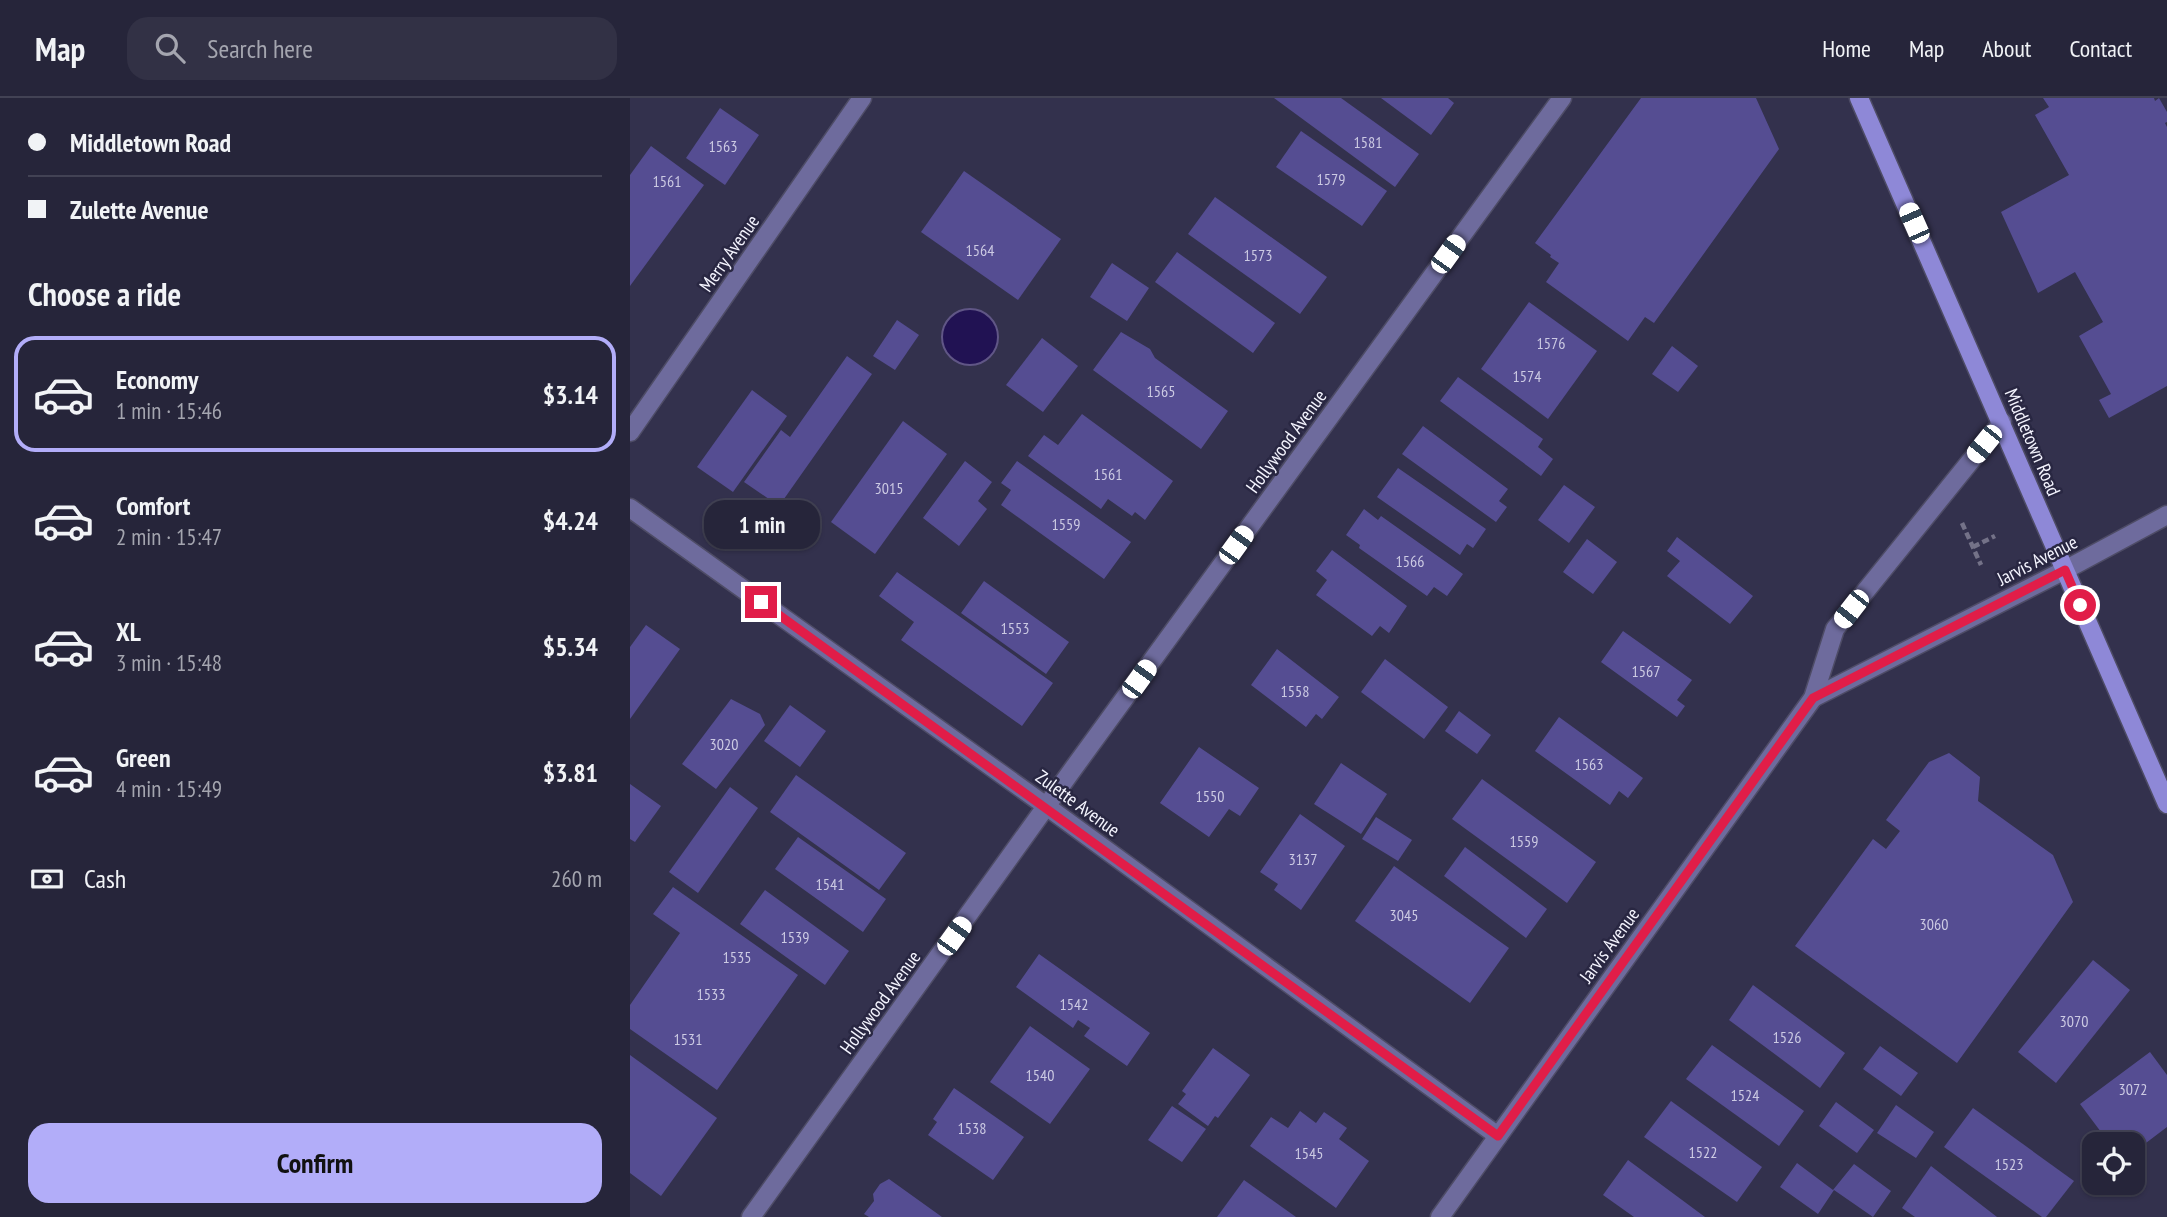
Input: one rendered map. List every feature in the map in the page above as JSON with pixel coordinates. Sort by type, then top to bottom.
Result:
[{"type":"street","name":"Merry Avenue","points":[[630,432],[862,98]]},
{"type":"street","name":"Hollywood Avenue","points":[[751,1217],[1046,806],[1562,98]]},
{"type":"street","name":"Middletown Road","points":[[1859,98],[2167,804]]},
{"type":"street","name":"Jarvis Avenue","points":[[1440,1217],[1813,698],[1835,629],[2002,422]]},
{"type":"street","name":"Zulette Avenue","points":[[630,508],[1046,806],[1498,1136]]},
{"type":"street","name":"Jarvis Avenue","points":[[1813,698],[2167,515]]},
{"type":"path","points":[[1959,516],[1981,565]]},
{"type":"path","points":[[1973,547],[1995,536]]},
{"type":"shaded area","points":[[970,309],[985,314],[993,322],[998,337],[993,352],[985,360],[970,365],[955,360],[947,352],[942,337],[947,322],[955,314]]},
{"type":"building","points":[[1274,98],[1341,98],[1419,154],[1395,187]]},
{"type":"building","points":[[1381,98],[1448,98],[1454,103],[1431,135]]},
{"type":"building","points":[[1641,98],[1756,98],[1779,149],[1654,323],[1645,317],[1628,341],[1546,282],[1559,263],[1535,243]]},
{"type":"building","points":[[2043,98],[2154,98],[2155,101],[2159,98],[2167,112],[2167,386],[2109,418],[2099,400],[2111,394],[2079,336],[2103,322],[2075,272],[2038,293],[2001,212],[2069,175],[2035,115],[2049,107]]},
{"type":"building","points":[[720,108],[759,135],[725,185],[686,158]]},
{"type":"building","points":[[1301,131],[1387,191],[1362,226],[1276,167]]},
{"type":"building","points":[[651,146],[704,185],[630,286],[630,175]]},
{"type":"building","points":[[964,171],[1061,239],[1018,300],[921,232]]},
{"type":"building","points":[[1215,197],[1327,277],[1300,314],[1188,234]]},
{"type":"building","points":[[1177,252],[1275,323],[1253,353],[1155,282]]},
{"type":"building","points":[[1112,263],[1149,288],[1127,321],[1090,297]]},
{"type":"building","points":[[1529,302],[1597,351],[1548,419],[1481,369]]},
{"type":"building","points":[[897,320],[919,335],[895,370],[873,356]]},
{"type":"building","points":[[1121,332],[1150,349],[1155,358],[1228,411],[1201,449],[1093,370]]},
{"type":"building","points":[[1042,338],[1078,366],[1043,412],[1006,385]]},
{"type":"building","points":[[1672,346],[1698,366],[1678,392],[1652,374]]},
{"type":"building","points":[[847,356],[872,374],[779,506],[744,482],[781,430],[790,437]]},
{"type":"building","points":[[1458,377],[1543,439],[1538,447],[1553,459],[1541,476],[1440,401]]},
{"type":"building","points":[[752,390],[787,416],[733,492],[697,467]]},
{"type":"building","points":[[1082,414],[1173,481],[1145,520],[1135,512],[1132,516],[1108,499],[1101,509],[1028,456],[1044,435],[1058,445]]},
{"type":"building","points":[[903,421],[947,454],[875,554],[831,522]]},
{"type":"building","points":[[1423,426],[1508,489],[1499,501],[1507,507],[1496,522],[1402,454]]},
{"type":"building","points":[[965,461],[992,482],[978,501],[987,509],[959,546],[923,518]]},
{"type":"building","points":[[1017,461],[1131,542],[1104,579],[1001,505],[1011,490],[1001,483]]},
{"type":"building","points":[[1398,468],[1486,529],[1473,548],[1467,544],[1460,555],[1377,497]]},
{"type":"building","points":[[1564,485],[1595,507],[1569,543],[1538,520]]},
{"type":"building","points":[[1364,509],[1378,520],[1381,516],[1463,574],[1447,596],[1434,587],[1427,596],[1359,548],[1360,545],[1346,535]]},
{"type":"building","points":[[1677,537],[1753,596],[1730,624],[1667,576],[1680,561],[1667,551]]},
{"type":"building","points":[[1587,539],[1617,562],[1593,594],[1563,572]]},
{"type":"building","points":[[1332,550],[1407,606],[1389,633],[1380,626],[1372,636],[1316,595],[1327,580],[1316,571]]},
{"type":"building","points":[[897,572],[1053,683],[1022,726],[901,640],[914,622],[879,596]]},
{"type":"building","points":[[984,581],[1069,642],[1046,674],[961,613]]},
{"type":"building","points":[[646,625],[680,649],[630,719],[630,647]]},
{"type":"building","points":[[1623,631],[1692,680],[1677,700],[1685,706],[1677,717],[1601,662]]},
{"type":"building","points":[[1277,649],[1339,697],[1322,719],[1316,714],[1306,727],[1251,685]]},
{"type":"building","points":[[1385,659],[1448,707],[1424,739],[1361,692]]},
{"type":"building","points":[[731,699],[760,714],[765,725],[716,789],[682,764]]},
{"type":"building","points":[[790,705],[826,731],[800,767],[764,741]]},
{"type":"building","points":[[1459,711],[1491,735],[1477,754],[1445,731]]},
{"type":"building","points":[[1559,717],[1643,778],[1628,798],[1619,791],[1610,805],[1535,751]]},
{"type":"building","points":[[1199,747],[1259,788],[1240,816],[1229,809],[1209,837],[1160,803]]},
{"type":"building","points":[[1949,753],[1980,777],[1978,801],[2053,855],[2073,902],[1957,1063],[1795,946],[1873,839],[1886,849],[1900,831],[1886,820],[1929,762]]},
{"type":"building","points":[[1341,763],[1387,794],[1361,834],[1314,804]]},
{"type":"building","points":[[796,775],[906,853],[879,890],[770,812]]},
{"type":"building","points":[[1482,779],[1596,862],[1567,903],[1452,819]]},
{"type":"building","points":[[630,784],[661,806],[635,842],[630,839]]},
{"type":"building","points":[[730,787],[758,808],[698,893],[669,872]]},
{"type":"building","points":[[1300,814],[1345,846],[1301,910],[1274,890],[1278,884],[1260,872]]},
{"type":"building","points":[[1376,817],[1412,840],[1398,861],[1362,839]]},
{"type":"building","points":[[798,837],[886,899],[863,932],[775,869]]},
{"type":"building","points":[[1465,847],[1547,909],[1526,938],[1444,876]]},
{"type":"building","points":[[1394,866],[1509,948],[1470,1003],[1355,921]]},
{"type":"building","points":[[673,887],[798,975],[717,1090],[630,1029],[630,1005],[680,933],[653,914]]},
{"type":"building","points":[[765,890],[849,951],[825,985],[740,924]]},
{"type":"building","points":[[1039,954],[1150,1033],[1127,1066],[1084,1036],[1090,1028],[1078,1020],[1073,1028],[1016,987]]},
{"type":"building","points":[[2093,960],[2130,990],[2056,1083],[2018,1052]]},
{"type":"building","points":[[1753,985],[1845,1053],[1820,1088],[1729,1020]]},
{"type":"building","points":[[1030,1026],[1090,1069],[1050,1124],[990,1082]]},
{"type":"building","points":[[1712,1045],[1804,1111],[1779,1146],[1686,1079]]},
{"type":"building","points":[[1880,1046],[1918,1073],[1901,1096],[1863,1069]]},
{"type":"building","points":[[1213,1048],[1250,1075],[1218,1118],[1215,1116],[1208,1126],[1178,1104],[1186,1094],[1182,1091]]},
{"type":"building","points":[[2150,1052],[2167,1075],[2167,1127],[2145,1144],[2145,1132],[2101,1132],[2080,1104]]},
{"type":"building","points":[[630,1055],[717,1118],[661,1196],[630,1173]]},
{"type":"building","points":[[954,1088],[1024,1137],[993,1180],[928,1135],[937,1122],[933,1119]]},
{"type":"building","points":[[1671,1101],[1762,1167],[1737,1202],[1644,1137]]},
{"type":"building","points":[[1836,1102],[1874,1130],[1857,1153],[1819,1126]]},
{"type":"building","points":[[1896,1105],[1934,1132],[1916,1158],[1877,1133]]},
{"type":"building","points":[[1172,1106],[1206,1129],[1182,1162],[1148,1140]]},
{"type":"building","points":[[1973,1108],[2074,1181],[2046,1217],[2042,1217],[1944,1147]]},
{"type":"building","points":[[1300,1111],[1316,1123],[1324,1112],[1347,1128],[1339,1139],[1369,1161],[1336,1208],[1250,1146],[1271,1117],[1288,1128]]},
{"type":"building","points":[[1628,1160],[1705,1217],[1634,1217],[1603,1195]]},
{"type":"building","points":[[1797,1163],[1833,1190],[1854,1164],[1891,1191],[1873,1217],[1834,1190],[1818,1214],[1780,1187]]},
{"type":"building","points":[[1931,1166],[1997,1217],[1915,1217],[1902,1208]]},
{"type":"building","points":[[889,1179],[942,1217],[869,1217],[864,1214],[874,1201],[873,1194],[880,1184]]},
{"type":"building","points":[[1244,1180],[1296,1217],[1217,1217]]},
{"type":"route","points":[[761,602],[1498,1136],[1813,698],[2065,570],[2080,605]]}]
